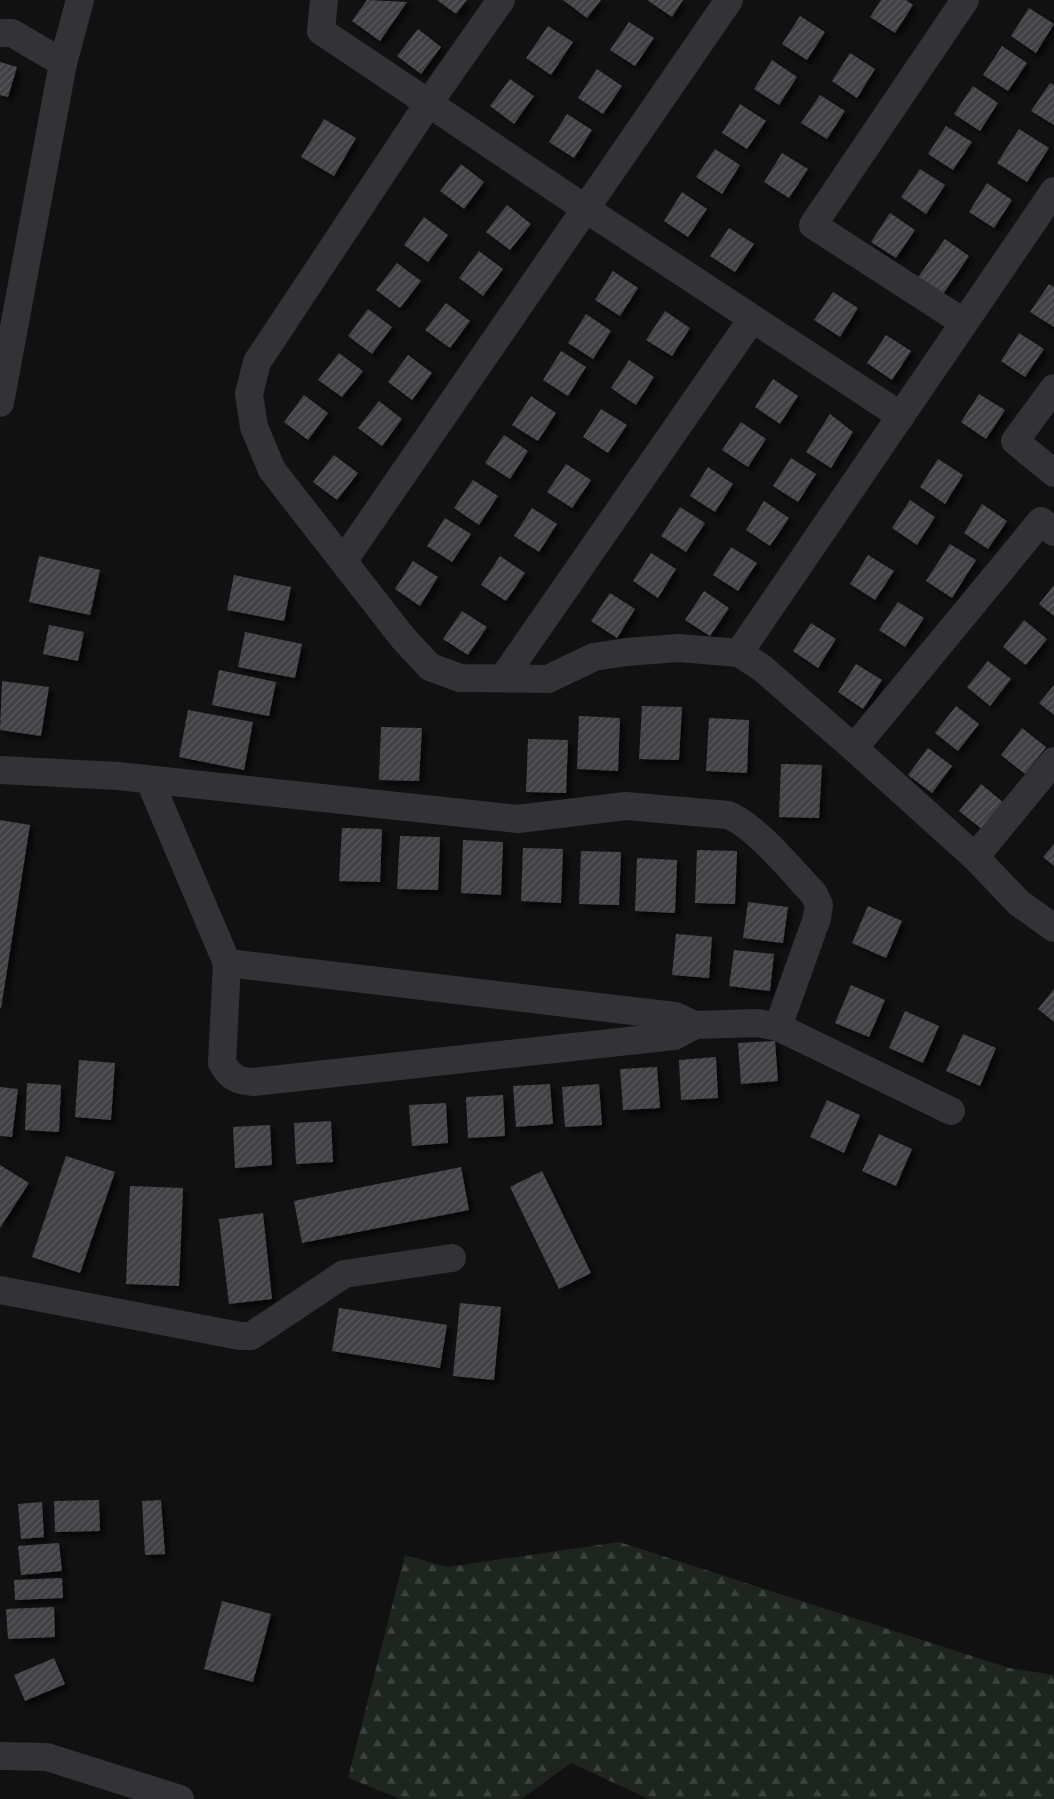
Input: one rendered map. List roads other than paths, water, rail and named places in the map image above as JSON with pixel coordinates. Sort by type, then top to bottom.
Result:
[{"type":"street","points":[[0,403],[63,63],[80,0]]},
{"type":"street","points":[[324,0],[321,31],[586,209],[901,416]]},
{"type":"street","points":[[500,0],[428,104],[257,362],[249,394],[254,427],[272,470],[403,638],[430,667],[460,678],[548,679],[594,657],[626,652],[678,648],[739,654],[762,668],[854,748],[975,857],[1019,903],[1054,928]]},
{"type":"street","points":[[344,560],[729,0]]},
{"type":"street","points":[[963,322],[812,225],[965,0]]},
{"type":"street","points":[[0,33],[12,33],[63,63]]},
{"type":"street","points":[[739,654],[963,322],[1054,191]]},
{"type":"street","points":[[503,678],[752,319]]},
{"type":"street","points":[[1054,388],[1015,441],[1054,473]]},
{"type":"street","points":[[854,748],[1041,521],[1054,532]]},
{"type":"street","points":[[975,857],[1054,761]]},
{"type":"street","points":[[0,770],[154,780],[518,819],[626,806],[728,815],[741,820],[814,894],[819,905],[817,918],[778,1027]]},
{"type":"street","points":[[154,780],[154,791],[227,963],[222,1062],[228,1074],[240,1081],[263,1081],[674,1036],[695,1025],[758,1023],[778,1027],[951,1111]]},
{"type":"street","points":[[227,963],[675,1016],[695,1025]]},
{"type":"street","points":[[0,1290],[240,1336],[251,1336],[264,1330],[333,1278],[344,1274],[452,1258]]},
{"type":"street","points":[[0,1756],[47,1757],[180,1799]]}]
